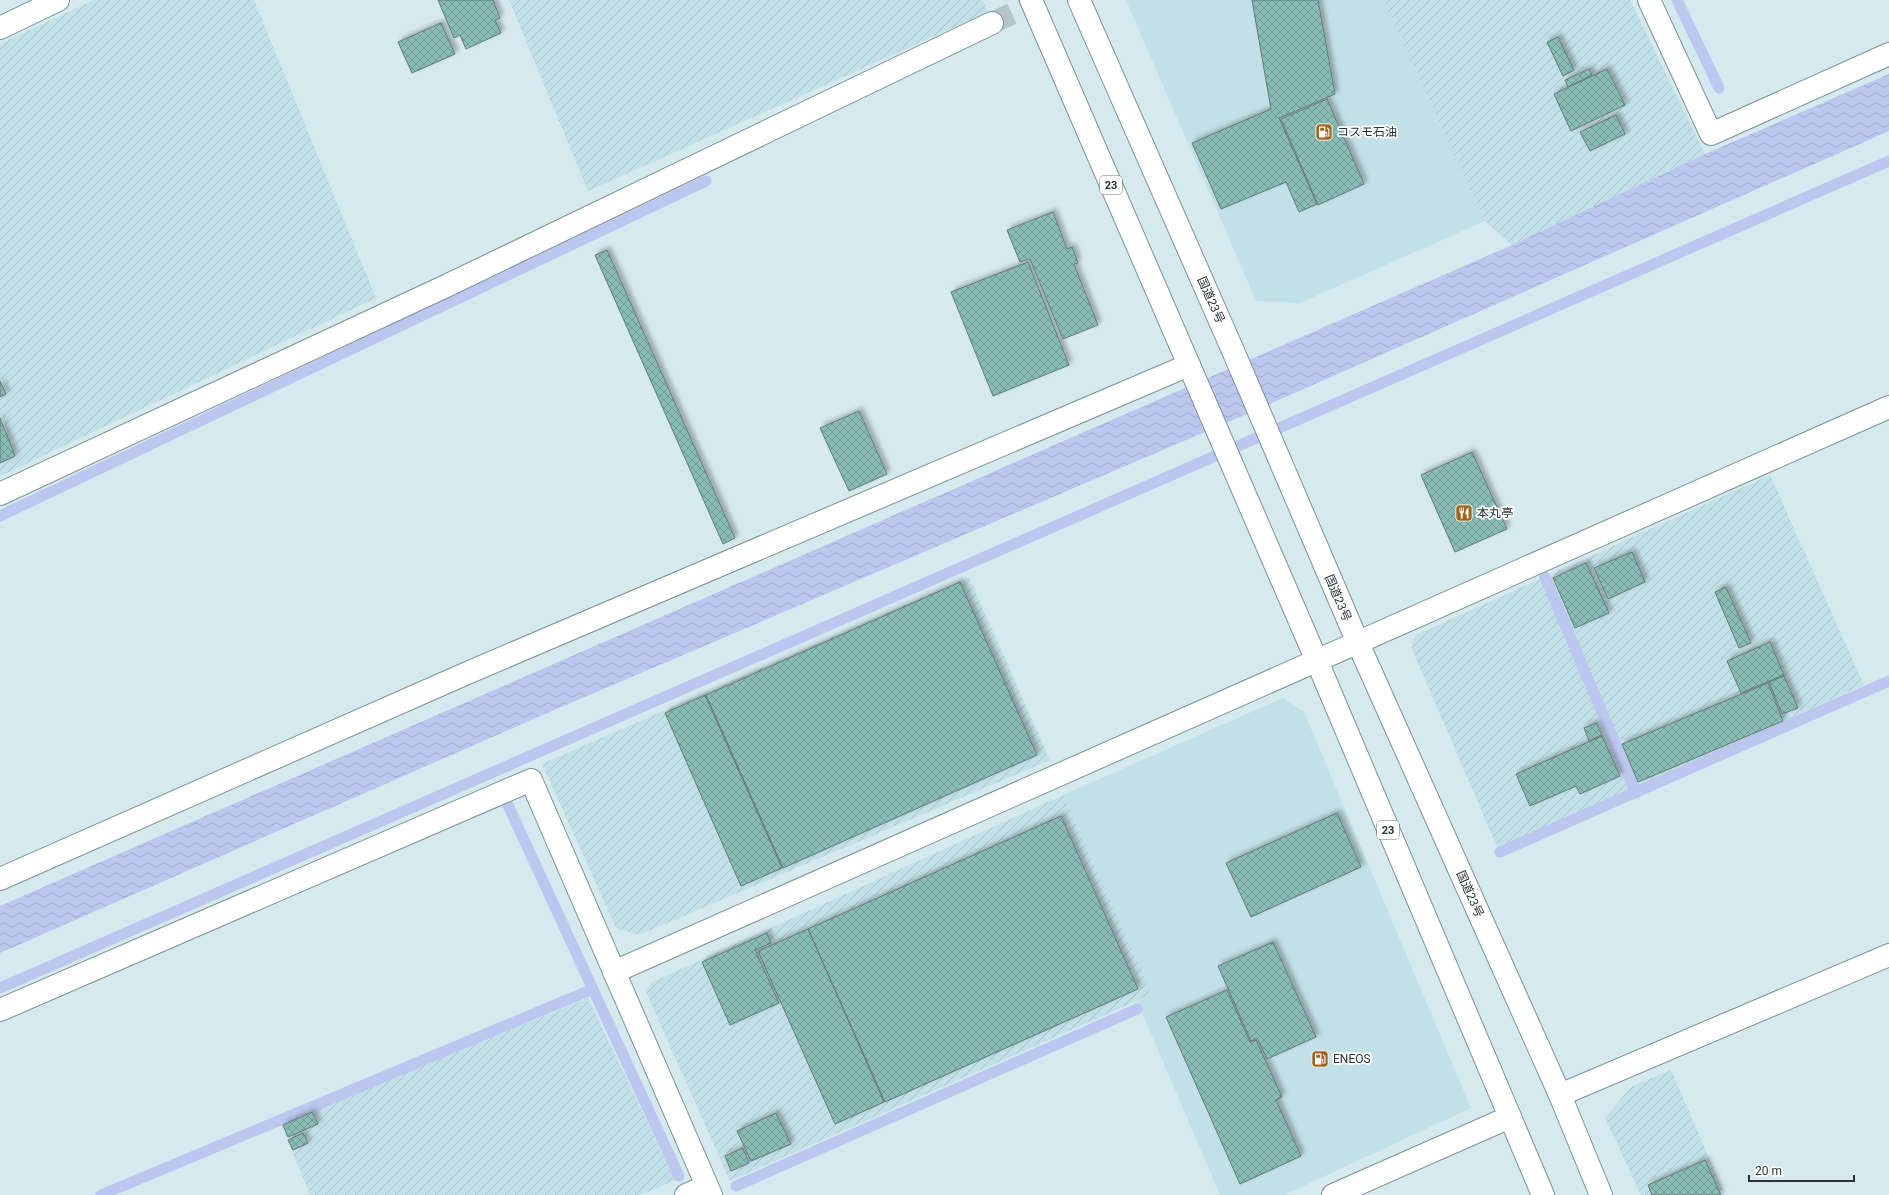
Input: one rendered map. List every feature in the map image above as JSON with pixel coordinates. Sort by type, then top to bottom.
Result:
[{"type":"main road","points":[[0,28],[58,0]]},
{"type":"main road","name":"23","points":[[1032,0],[1317,661],[1543,1195]]},
{"type":"main road","name":"国道23号","points":[[1079,0],[1234,353],[1358,643],[1560,1095],[1601,1195]]},
{"type":"main road","points":[[1649,0],[1711,134],[1889,54]]},
{"type":"main road","points":[[0,494],[446,286],[992,23]]},
{"type":"main road","points":[[0,880],[465,674],[1190,368]]},
{"type":"main road","points":[[614,972],[1889,407]]},
{"type":"main road","points":[[0,1010],[531,780],[709,1190],[686,1195]]},
{"type":"main road","points":[[1560,1095],[1889,955]]},
{"type":"main road","points":[[1332,1195],[1510,1117]]},
{"type":"shaded area","points":[[94,0],[254,0],[376,298],[0,476],[0,44]]},
{"type":"shaded area","points":[[509,0],[983,0],[988,12],[588,191]]},
{"type":"shaded area","points":[[1126,0],[1383,0],[1485,221],[1300,303],[1256,301]]},
{"type":"shaded area","points":[[1383,0],[1630,0],[1705,154],[1512,245],[1485,221]]},
{"type":"shaded area","points":[[1770,475],[1864,685],[1498,849],[1411,647],[1416,635]]},
{"type":"shaded area","points":[[969,577],[1050,760],[639,935],[616,928],[542,764]]},
{"type":"shaded area","points":[[1283,698],[1304,712],[1471,1108],[1284,1195],[1220,1195],[1137,1001],[1151,994],[1063,795]]},
{"type":"shaded area","points":[[1063,795],[1152,994],[730,1181],[646,992],[650,983]]},
{"type":"shaded area","points":[[588,998],[675,1180],[641,1195],[310,1195],[281,1124]]},
{"type":"shaded area","points":[[1671,1070],[1725,1195],[1641,1195],[1605,1118],[1631,1087]]},
{"type":"water","points":[[1889,74],[1889,131],[1240,417],[545,714],[0,953],[0,906],[1512,245],[1705,154]]},
{"type":"building","points":[[438,0],[493,0],[500,18],[495,20],[501,33],[466,49],[460,35],[454,38]]},
{"type":"building","points":[[1252,0],[1318,0],[1335,94],[1279,118],[1317,204],[1299,212],[1286,182],[1221,209],[1192,143],[1271,109]]},
{"type":"building","points":[[441,23],[455,54],[412,73],[398,42]]},
{"type":"building","points":[[1558,37],[1574,70],[1563,76],[1547,42]]},
{"type":"building","points":[[1589,69],[1592,75],[1568,87],[1565,80]]},
{"type":"building","points":[[1607,69],[1625,105],[1571,131],[1554,94]]},
{"type":"building","points":[[1327,99],[1364,184],[1318,205],[1281,119]]},
{"type":"building","points":[[1616,115],[1625,134],[1590,151],[1580,132]]},
{"type":"building","points":[[1053,212],[1067,249],[1072,247],[1078,263],[1074,264],[1098,325],[1063,339],[1030,259],[1020,262],[1007,230]]},
{"type":"building","points":[[607,250],[735,538],[723,544],[595,255]]},
{"type":"building","points":[[1028,262],[1069,365],[993,396],[951,292]]},
{"type":"building","points":[[0,381],[6,394],[0,397]]},
{"type":"building","points":[[859,411],[887,474],[849,491],[820,428]]},
{"type":"building","points":[[0,418],[15,456],[0,463]]},
{"type":"building","points":[[1472,452],[1507,529],[1455,552],[1421,475]]},
{"type":"building","points":[[1632,552],[1645,582],[1608,599],[1594,568]]},
{"type":"building","points":[[1586,563],[1609,613],[1575,628],[1553,578]]},
{"type":"building","points":[[960,582],[1037,755],[783,868],[706,695]]},
{"type":"building","points":[[1726,587],[1751,643],[1739,648],[1715,592]]},
{"type":"building","points":[[1770,642],[1784,675],[1741,693],[1727,661]]},
{"type":"building","points":[[1784,676],[1798,708],[1782,714],[1769,682]]},
{"type":"building","points":[[1768,683],[1783,721],[1638,782],[1622,744]]},
{"type":"building","points":[[705,695],[782,868],[741,886],[665,713]]},
{"type":"building","points":[[1596,723],[1602,735],[1589,741],[1584,728]]},
{"type":"building","points":[[1602,736],[1620,776],[1580,794],[1576,786],[1530,806],[1516,774]]},
{"type":"building","points":[[1337,813],[1361,867],[1251,917],[1226,863]]},
{"type":"building","points":[[1061,816],[1138,989],[885,1102],[808,929]]},
{"type":"building","points":[[808,929],[884,1102],[835,1124],[758,951]]},
{"type":"building","points":[[767,933],[771,943],[755,950],[779,1003],[730,1025],[702,962]]},
{"type":"building","points":[[1273,942],[1316,1037],[1267,1059],[1257,1038],[1251,1041],[1218,966]]},
{"type":"building","points":[[1227,990],[1250,1042],[1256,1040],[1282,1097],[1276,1100],[1301,1156],[1240,1184],[1166,1017]]},
{"type":"building","points":[[312,1112],[318,1124],[288,1137],[283,1125]]},
{"type":"building","points":[[776,1113],[791,1144],[751,1161],[737,1131]]},
{"type":"building","points":[[303,1133],[308,1143],[293,1150],[288,1140]]},
{"type":"building","points":[[743,1148],[749,1163],[731,1171],[725,1156]]},
{"type":"building","points":[[1705,1160],[1721,1195],[1652,1195],[1648,1185]]},
{"type":"waterway","points":[[1677,0],[1719,88]]},
{"type":"waterway","points":[[0,988],[1889,161]]},
{"type":"waterway","points":[[0,516],[706,181]]},
{"type":"waterway","points":[[1545,577],[1636,793]]},
{"type":"waterway","points":[[1500,852],[1889,681]]},
{"type":"waterway","points":[[507,803],[679,1176]]},
{"type":"waterway","points":[[101,1195],[593,989]]},
{"type":"waterway","points":[[736,1186],[1137,1009]]},
{"type":"tunnel","points":[[992,23],[1041,0]]},
{"type":"place","name":"コスモ石油","points":[[1324,132]]},
{"type":"place","name":"本丸亭","points":[[1464,513]]},
{"type":"place","name":"ENEOS","points":[[1320,1059]]}]
